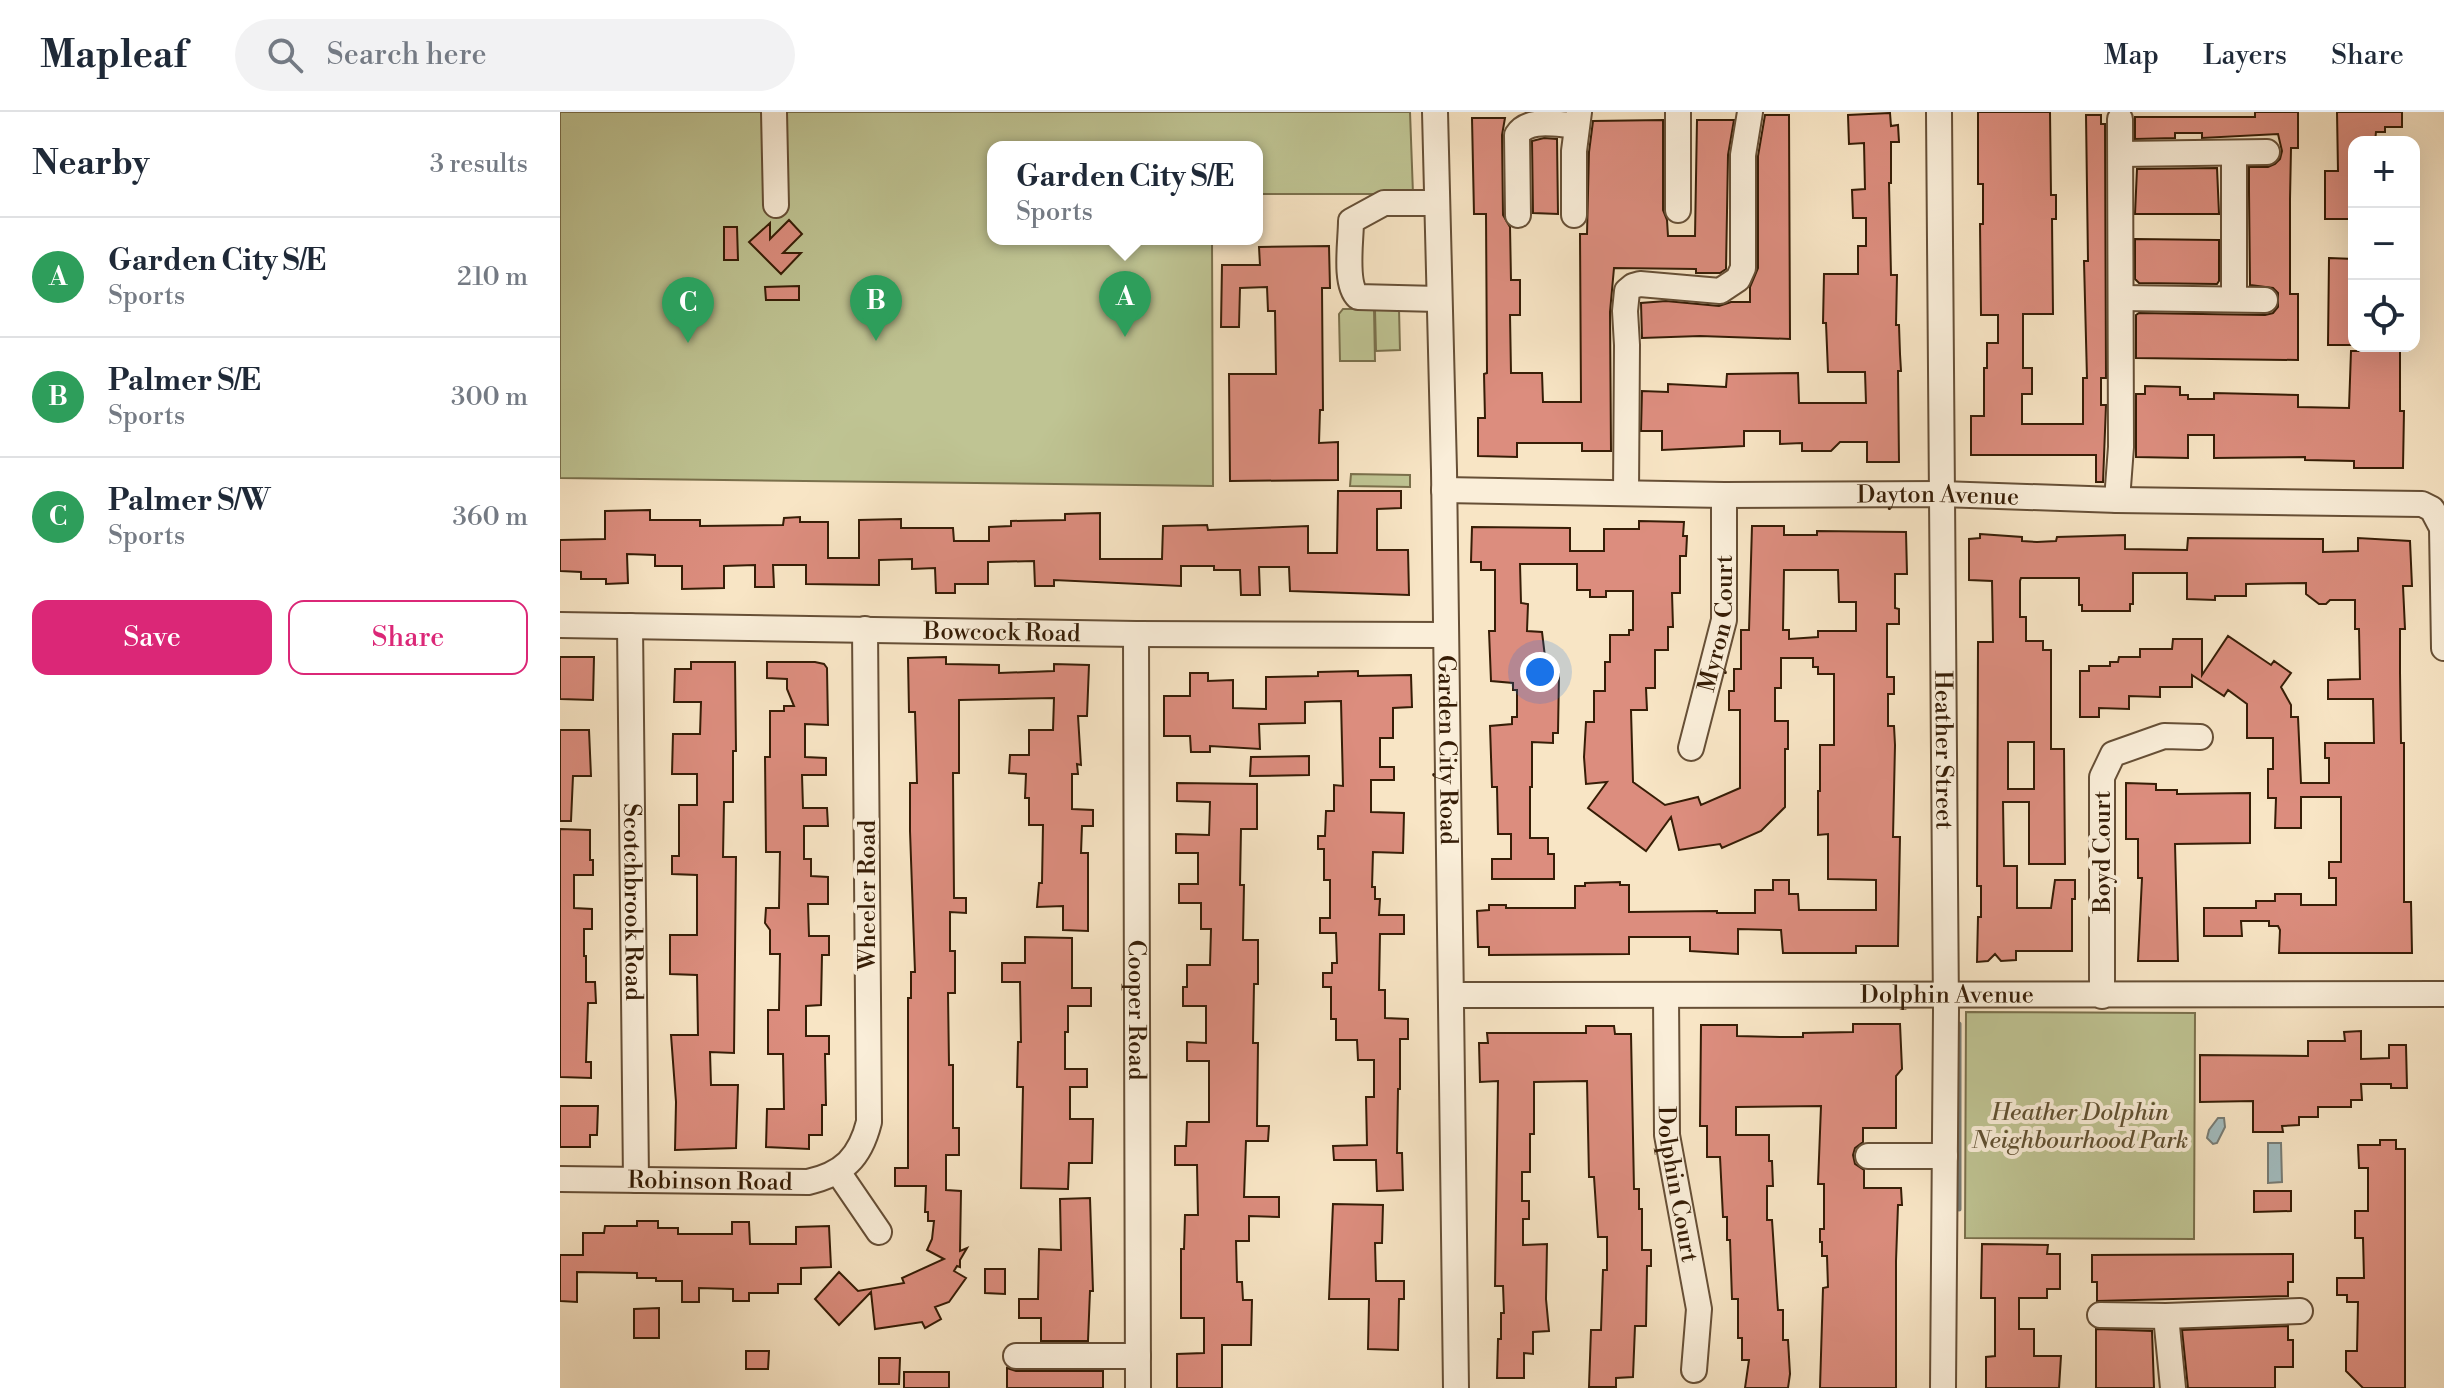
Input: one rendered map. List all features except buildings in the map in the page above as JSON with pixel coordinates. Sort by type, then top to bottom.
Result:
[{"type":"street","points":[[774,112],[776,205]]},
{"type":"street","name":"Garden City Road","points":[[1435,112],[1444,490],[1456,1388]]},
{"type":"street","points":[[1678,112],[1678,210]]},
{"type":"street","points":[[1626,493],[1627,291],[1640,284],[1720,291],[1738,279],[1743,268],[1743,155],[1750,112]]},
{"type":"street","name":"Heather Street","points":[[1939,112],[1945,995],[1943,1388]]},
{"type":"street","points":[[1518,215],[1517,135],[1522,127],[1578,119],[1574,215]]},
{"type":"street","points":[[2117,500],[2121,447],[2120,119]]},
{"type":"street","points":[[2121,154],[2267,152]]},
{"type":"street","points":[[2234,153],[2234,299]]},
{"type":"street","points":[[1437,203],[1384,203],[1351,221],[1350,281],[1352,292],[1358,297],[1438,299]]},
{"type":"street","points":[[2121,298],[2265,300]]},
{"type":"street","name":"Dayton Avenue","points":[[1444,490],[2410,502],[2432,509],[2442,528],[2444,648]]},
{"type":"street","name":"Myron Court","points":[[1691,748],[1724,620],[1724,495]]},
{"type":"street","name":"Bowcock Road","points":[[560,625],[1136,634],[1445,635]]},
{"type":"street","name":"Scotchbrook Road","points":[[630,626],[636,1180]]},
{"type":"street","name":"Wheeler Road","points":[[846,1165],[860,1149],[869,1122],[865,629]]},
{"type":"street","name":"Cooper Road","points":[[1136,634],[1138,1388]]},
{"type":"street","name":"Boyd Court","points":[[2102,996],[2102,777],[2113,754],[2164,736],[2200,737]]},
{"type":"street","name":"Dolphin Avenue","points":[[1451,995],[2444,994]]},
{"type":"street","name":"Dolphin Court","points":[[1666,995],[1667,1135],[1699,1309],[1694,1370]]},
{"type":"street","points":[[1868,1156],[1945,1156]]},
{"type":"street","points":[[846,1165],[879,1232]]},
{"type":"street","name":"Robinson Road","points":[[560,1179],[808,1182],[827,1178],[846,1165]]},
{"type":"street","points":[[2100,1315],[2300,1311]]},
{"type":"street","points":[[2166,1316],[2173,1388]]},
{"type":"street","points":[[1016,1356],[1138,1356]]},
{"type":"green space","points":[[560,112],[1410,112],[1413,194],[1263,194],[1263,141],[987,141],[987,245],[1212,245],[1213,486],[560,478]]},
{"type":"green space","points":[[1343,309],[1374,309],[1375,361],[1340,361],[1339,314]]},
{"type":"green space","points":[[1399,309],[1400,350],[1376,351],[1375,310]]},
{"type":"green space","points":[[1351,474],[1410,475],[1410,487],[1350,486]]},
{"type":"green space","name":"Heather Dolphin Neighbourhood Park","points":[[1966,1012],[2195,1013],[2194,1239],[1965,1238]]},
{"type":"water","points":[[2218,1118],[2224,1118],[2225,1127],[2217,1143],[2213,1144],[2207,1138]]},
{"type":"water","points":[[2268,1143],[2281,1143],[2282,1182],[2268,1183]]},
{"type":"waterway","points":[[1959,1024],[1959,1209]]},
{"type":"place","name":"Garden City S/E","points":[[1125,337]]},
{"type":"place","name":"Palmer S/E","points":[[876,341]]},
{"type":"place","name":"Palmer S/W","points":[[688,343]]}]
